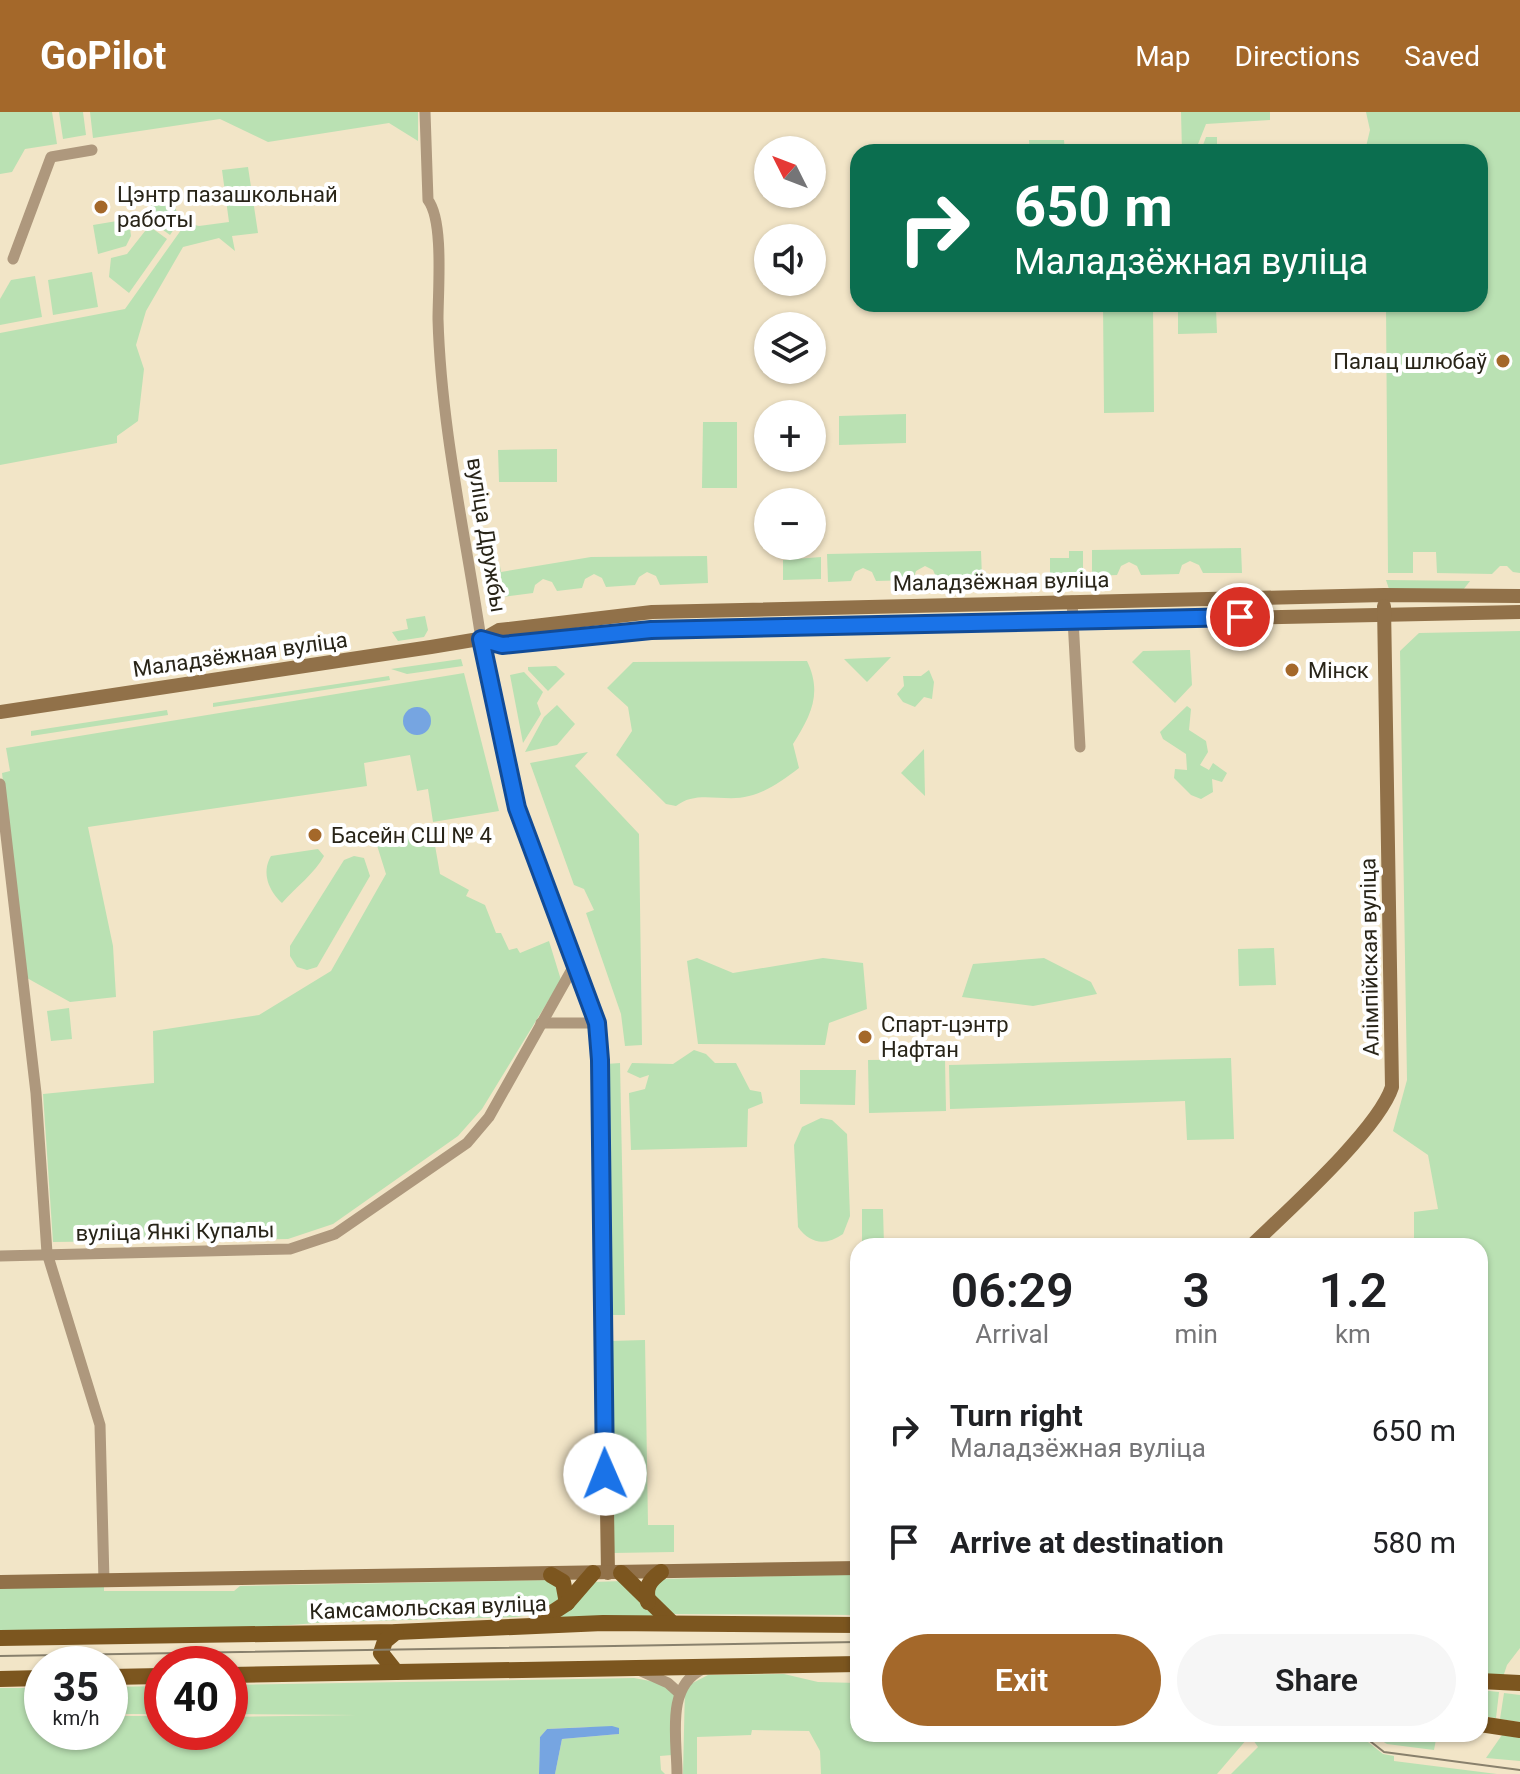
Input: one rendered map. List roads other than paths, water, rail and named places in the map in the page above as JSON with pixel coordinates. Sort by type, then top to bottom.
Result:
[{"type":"main road","name":"Маладзёжная вуліца","points":[[0,712],[483,638],[499,630],[652,612],[1384,595],[1520,596]]},
{"type":"main road","name":"Алімпійская вуліца","points":[[1259,1238],[1383,1109],[1392,1087],[1384,595]]},
{"type":"main road","name":"Маладзёжная вуліца","points":[[483,638],[502,645],[651,630],[1384,612],[1520,612]]},
{"type":"main road","name":"вуліца Дружбы","points":[[483,638],[517,808],[597,1023],[607,1573]]},
{"type":"main road","name":"Камсамольская вуліца","points":[[0,1582],[850,1568]]},
{"type":"main road","points":[[648,1602],[646,1591],[650,1580],[661,1572]]},
{"type":"main road","points":[[531,1626],[607,1573],[672,1623]]},
{"type":"main road","points":[[551,1575],[563,1582],[567,1603]]},
{"type":"main road","name":"Камсамольская вуліца","points":[[0,1638],[396,1632],[672,1623],[850,1625]]},
{"type":"main road","points":[[396,1632],[381,1649],[385,1663],[396,1672]]},
{"type":"main road","points":[[248,1675],[850,1663]]},
{"type":"main road","points":[[0,1679],[24,1678]]},
{"type":"main road","points":[[1488,1681],[1520,1683]]},
{"type":"main road","points":[[1488,1725],[1520,1730]]},
{"type":"street","name":"вуліца Дружбы","points":[[425,112],[428,200],[434,208],[437,235],[439,349],[449,435],[483,638]]},
{"type":"street","points":[[13,259],[51,157],[92,150]]},
{"type":"street","points":[[1072,601],[1080,747]]},
{"type":"street","points":[[0,784],[36,1093],[47,1253],[100,1425],[104,1581]]},
{"type":"street","name":"вуліца Янкі Купалы","points":[[0,1256],[290,1249],[335,1234],[467,1143],[489,1117],[575,964]]},
{"type":"street","points":[[541,1023],[597,1023]]},
{"type":"street","points":[[677,1774],[678,1692],[691,1675],[707,1667]]},
{"type":"street","points":[[633,1669],[653,1675],[678,1692]]},
{"type":"water","points":[[417,707],[427,711],[431,721],[427,731],[417,735],[407,731],[403,721],[407,711]]},
{"type":"water","points":[[619,1728],[619,1734],[562,1739],[555,1774],[539,1774],[540,1737],[547,1729]]},
{"type":"tram line","points":[[0,1656],[850,1642]]},
{"type":"tram line","points":[[1371,1742],[1384,1752],[1520,1770]]},
{"type":"place","name":"Цэнтр пазашкольнай работы","points":[[101,207]]},
{"type":"place","name":"Палац шлюбаў","points":[[1503,361]]},
{"type":"place","name":"Мінск","points":[[1292,670]]},
{"type":"place","name":"Басейн СШ № 4","points":[[315,835]]},
{"type":"place","name":"Спарт-цэнтр Нафтан","points":[[865,1037]]}]
